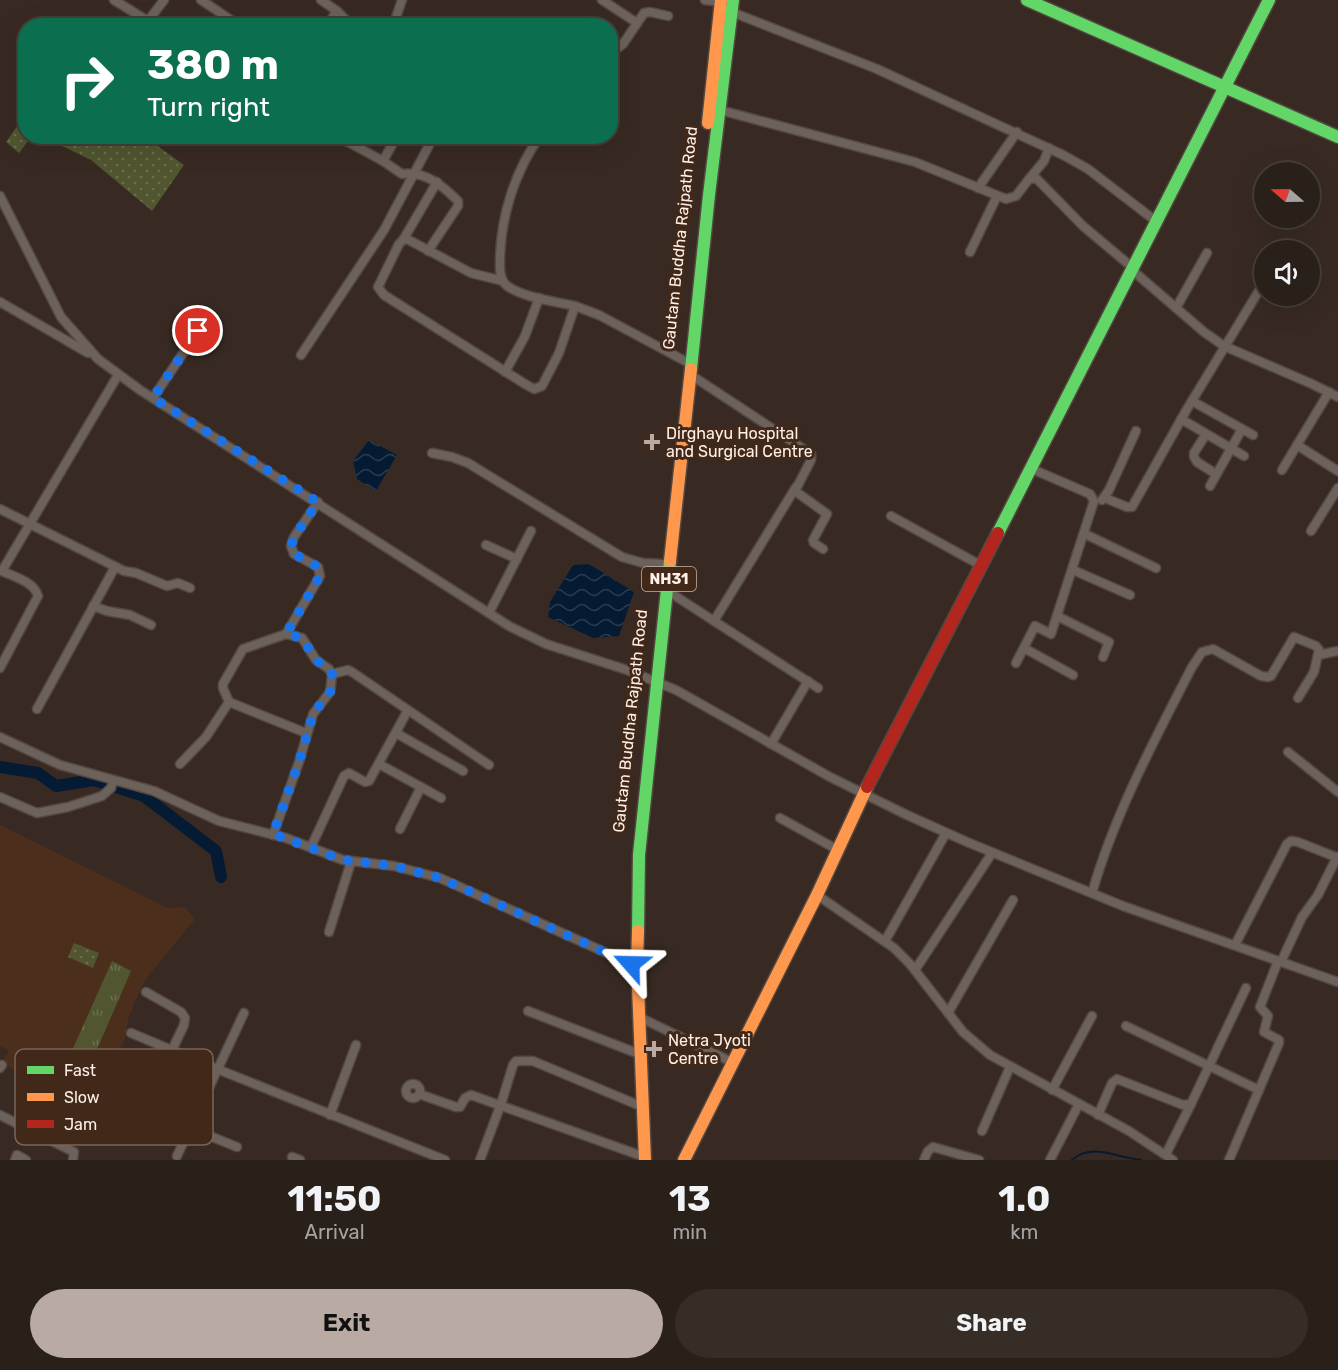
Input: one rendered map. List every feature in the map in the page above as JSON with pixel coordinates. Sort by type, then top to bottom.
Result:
[{"type":"main road","points":[[1027,0],[1338,130]]},
{"type":"main road","points":[[1050,0],[1338,137]]},
{"type":"main road","points":[[684,1160],[817,895],[863,795],[1032,469],[1269,0]]},
{"type":"main road","name":"Gautam Buddha Rajpath Road","points":[[641,1158],[634,1052],[637,1016],[631,964],[632,873],[664,589],[663,564],[725,4]]},
{"type":"main road","name":"NH31","points":[[664,589],[691,375],[715,109]]},
{"type":"main road","name":"NH31","points":[[641,1158],[637,1016],[639,855],[653,679]]},
{"type":"street","points":[[114,0],[143,18]]},
{"type":"street","points":[[150,18],[164,0]]},
{"type":"street","points":[[201,0],[228,18]]},
{"type":"street","points":[[321,0],[345,18]]},
{"type":"street","points":[[396,18],[402,0]]},
{"type":"street","points":[[602,0],[637,23]]},
{"type":"street","points":[[705,0],[725,4],[1017,132],[1088,169],[1157,222]]},
{"type":"street","points":[[333,18],[338,11]]},
{"type":"street","points":[[618,48],[647,12],[668,16]]},
{"type":"street","points":[[715,109],[915,162],[997,196],[1012,199],[1044,161],[1049,148]]},
{"type":"street","points":[[978,188],[1017,132]]},
{"type":"street","points":[[352,144],[402,174],[416,172],[437,183],[456,198],[459,204],[428,251]]},
{"type":"street","points":[[383,161],[393,144]]},
{"type":"street","points":[[301,355],[384,230],[430,144]]},
{"type":"street","points":[[536,144],[521,170],[504,220],[500,270],[503,281],[509,287],[539,298],[575,306],[607,320],[685,361]]},
{"type":"street","points":[[1029,179],[1036,178],[1043,183],[1076,219],[1176,308],[1224,346],[1338,397]]},
{"type":"street","points":[[437,183],[378,282],[379,291],[505,372],[530,387],[538,388],[542,386],[559,353],[575,306]]},
{"type":"street","points":[[0,196],[61,317],[98,359]]},
{"type":"street","points":[[970,252],[997,196]]},
{"type":"street","points":[[403,240],[412,241],[471,273],[503,281]]},
{"type":"street","points":[[1176,308],[1207,253]]},
{"type":"street","points":[[505,372],[522,343],[539,298]]},
{"type":"street","points":[[1105,498],[1132,507],[1181,419],[1254,298]]},
{"type":"street","points":[[0,302],[98,359],[153,398],[489,613],[546,644],[653,679],[863,795],[992,853],[1092,893],[1338,982]]},
{"type":"street","points":[[153,398],[198,331]]},
{"type":"street","points":[[0,668],[38,596],[29,584],[1,573],[118,375]]},
{"type":"street","points":[[691,375],[811,454],[811,460],[796,487],[714,621]]},
{"type":"street","points":[[1282,470],[1329,392]]},
{"type":"street","points":[[1192,401],[1253,435]]},
{"type":"street","points":[[1181,419],[1244,456]]},
{"type":"street","points":[[1210,486],[1242,429]]},
{"type":"street","points":[[1032,469],[1101,501],[1105,498],[1136,431]]},
{"type":"street","points":[[1206,434],[1194,453],[1194,457],[1197,462],[1216,474]]},
{"type":"street","points":[[1297,445],[1338,471]]},
{"type":"street","points":[[432,453],[468,463],[622,557],[643,563],[663,564]]},
{"type":"street","points":[[796,487],[797,493],[827,514],[813,540],[823,549]]},
{"type":"street","points":[[1311,531],[1338,488]]},
{"type":"street","points":[[1016,663],[1035,626],[1051,634],[1092,513],[1094,498]]},
{"type":"street","points":[[286,634],[320,576],[318,567],[294,554],[291,546],[294,537],[318,502]]},
{"type":"street","points":[[0,509],[115,567],[167,586],[178,583],[190,588]]},
{"type":"street","points":[[891,516],[982,566]]},
{"type":"street","points":[[489,613],[531,531]]},
{"type":"street","points":[[1085,534],[1156,568]]},
{"type":"street","points":[[486,545],[517,559]]},
{"type":"street","points":[[37,709],[115,567]]},
{"type":"street","points":[[1073,570],[1130,595]]},
{"type":"street","points":[[664,589],[818,688]]},
{"type":"street","points":[[93,606],[132,616],[151,625]]},
{"type":"street","points":[[1057,616],[1109,642],[1103,657]]},
{"type":"street","points":[[273,834],[299,762],[313,714],[330,692],[332,674],[316,660],[302,638],[286,634],[243,649],[223,684],[229,702],[306,733]]},
{"type":"street","points":[[1092,893],[1114,826],[1141,767],[1198,656],[1205,649],[1213,649],[1261,676],[1268,677],[1294,637],[1316,646],[1319,650],[1314,672],[1298,698]]},
{"type":"street","points":[[1024,648],[1074,675]]},
{"type":"street","points":[[1318,655],[1338,651]]},
{"type":"street","points":[[332,674],[348,670],[352,672],[489,765]]},
{"type":"street","points":[[771,744],[807,681]]},
{"type":"street","points":[[180,764],[206,736],[229,702]]},
{"type":"street","points":[[311,847],[346,774],[368,782],[408,710]]},
{"type":"street","points":[[396,733],[463,771]]},
{"type":"street","points":[[0,737],[60,765],[113,784],[154,791],[219,821],[273,834],[351,862],[394,866],[440,878],[631,964]]},
{"type":"street","points":[[1288,752],[1338,792]]},
{"type":"street","points":[[379,764],[441,798]]},
{"type":"street","points":[[0,797],[37,813],[68,807],[102,796],[113,784]]},
{"type":"street","points":[[400,829],[421,787]]},
{"type":"street","points":[[780,818],[838,850]]},
{"type":"street","points":[[885,941],[946,833]]},
{"type":"street","points":[[1229,1160],[1279,1043],[1279,1040],[1264,1032],[1268,1016],[1260,1007],[1279,961],[1302,917],[1318,895],[1337,857],[1298,842],[1291,841],[1287,844],[1235,945]]},
{"type":"street","points":[[915,970],[992,853]]},
{"type":"street","points":[[329,932],[351,862]]},
{"type":"street","points":[[817,895],[885,941],[915,970],[976,1045],[1010,1067],[1130,1131],[1169,1157],[1191,1104],[1246,988]]},
{"type":"street","points":[[948,1013],[1013,900]]},
{"type":"street","points":[[146,992],[181,1012],[185,1018],[175,1049]]},
{"type":"street","points":[[528,1011],[634,1052]]},
{"type":"street","points":[[213,1079],[244,1013]]},
{"type":"street","points":[[637,1016],[734,1063]]},
{"type":"street","points":[[1052,1090],[1092,1016]]},
{"type":"street","points":[[1126,1026],[1259,1089]]},
{"type":"street","points":[[132,1033],[169,1049]]},
{"type":"street","points":[[330,1115],[356,1045]]},
{"type":"street","points":[[480,1160],[516,1061],[533,1061],[638,1106]]},
{"type":"street","points":[[982,1131],[1010,1067]]},
{"type":"street","points":[[213,1068],[446,1160]]},
{"type":"street","points":[[1098,1115],[1112,1083],[1117,1079],[1183,1105],[1191,1104]]},
{"type":"street","points":[[419,1094],[456,1107],[460,1107],[465,1098],[471,1095],[501,1104],[641,1158]]},
{"type":"street","points":[[1050,1160],[1079,1104]]},
{"type":"street","points":[[0,1115],[15,1122]]},
{"type":"street","points":[[213,1137],[237,1147]]},
{"type":"street","points":[[60,1145],[74,1152],[73,1160]]},
{"type":"street","points":[[177,1156],[182,1145]]},
{"type":"street","points":[[924,1160],[928,1151],[933,1147],[979,1160]]},
{"type":"street","points":[[15,1160],[17,1155],[26,1160]]},
{"type":"shaded area","points":[[0,825],[168,908],[184,907],[195,919],[144,981],[129,1016],[125,1038],[120,1049],[15,1049],[15,1070],[2,1062],[9,1051],[0,1046]]},
{"type":"green space","points":[[18,125],[18,144],[26,144],[19,153],[6,142]]},
{"type":"green space","points":[[58,144],[155,144],[184,165],[152,211],[91,160]]},
{"type":"green space","points":[[74,943],[99,953],[93,968],[68,957]]},
{"type":"green space","points":[[112,961],[131,971],[97,1049],[73,1049]]},
{"type":"water","points":[[369,440],[397,455],[376,491],[357,479],[353,461]]},
{"type":"water","points":[[589,564],[634,592],[619,636],[593,638],[548,617],[550,602],[573,565]]},
{"type":"waterway","points":[[0,767],[38,773],[56,786],[94,780],[144,796],[216,851],[221,877]]},
{"type":"waterway","points":[[1072,1160],[1088,1152],[1105,1152],[1141,1160]]},
{"type":"traffic: fast","points":[[691,369],[733,0]]},
{"type":"traffic: fast","points":[[1027,0],[1338,137]]},
{"type":"traffic: fast","points":[[998,533],[1269,0]]},
{"type":"traffic: fast","points":[[638,931],[639,855],[670,561]]},
{"type":"traffic: slow","points":[[708,123],[721,0]]},
{"type":"traffic: slow","points":[[670,561],[691,369]]},
{"type":"traffic: slow","points":[[684,1160],[817,895],[867,787]]},
{"type":"traffic: slow","points":[[638,931],[637,962],[645,1160]]},
{"type":"traffic: jam","points":[[867,787],[998,533]]},
{"type":"place","name":"Dirghayu Hospital and Surgical Centre","points":[[652,442]]},
{"type":"place","name":"Netra Jyoti Centre","points":[[654,1049]]},
{"type":"route","points":[[198,331],[153,398],[318,502],[294,537],[291,546],[294,554],[318,567],[320,576],[286,634],[302,638],[310,654],[332,674],[332,685],[330,692],[313,714],[299,762],[273,834],[343,860],[394,866],[440,878],[631,964]]}]
